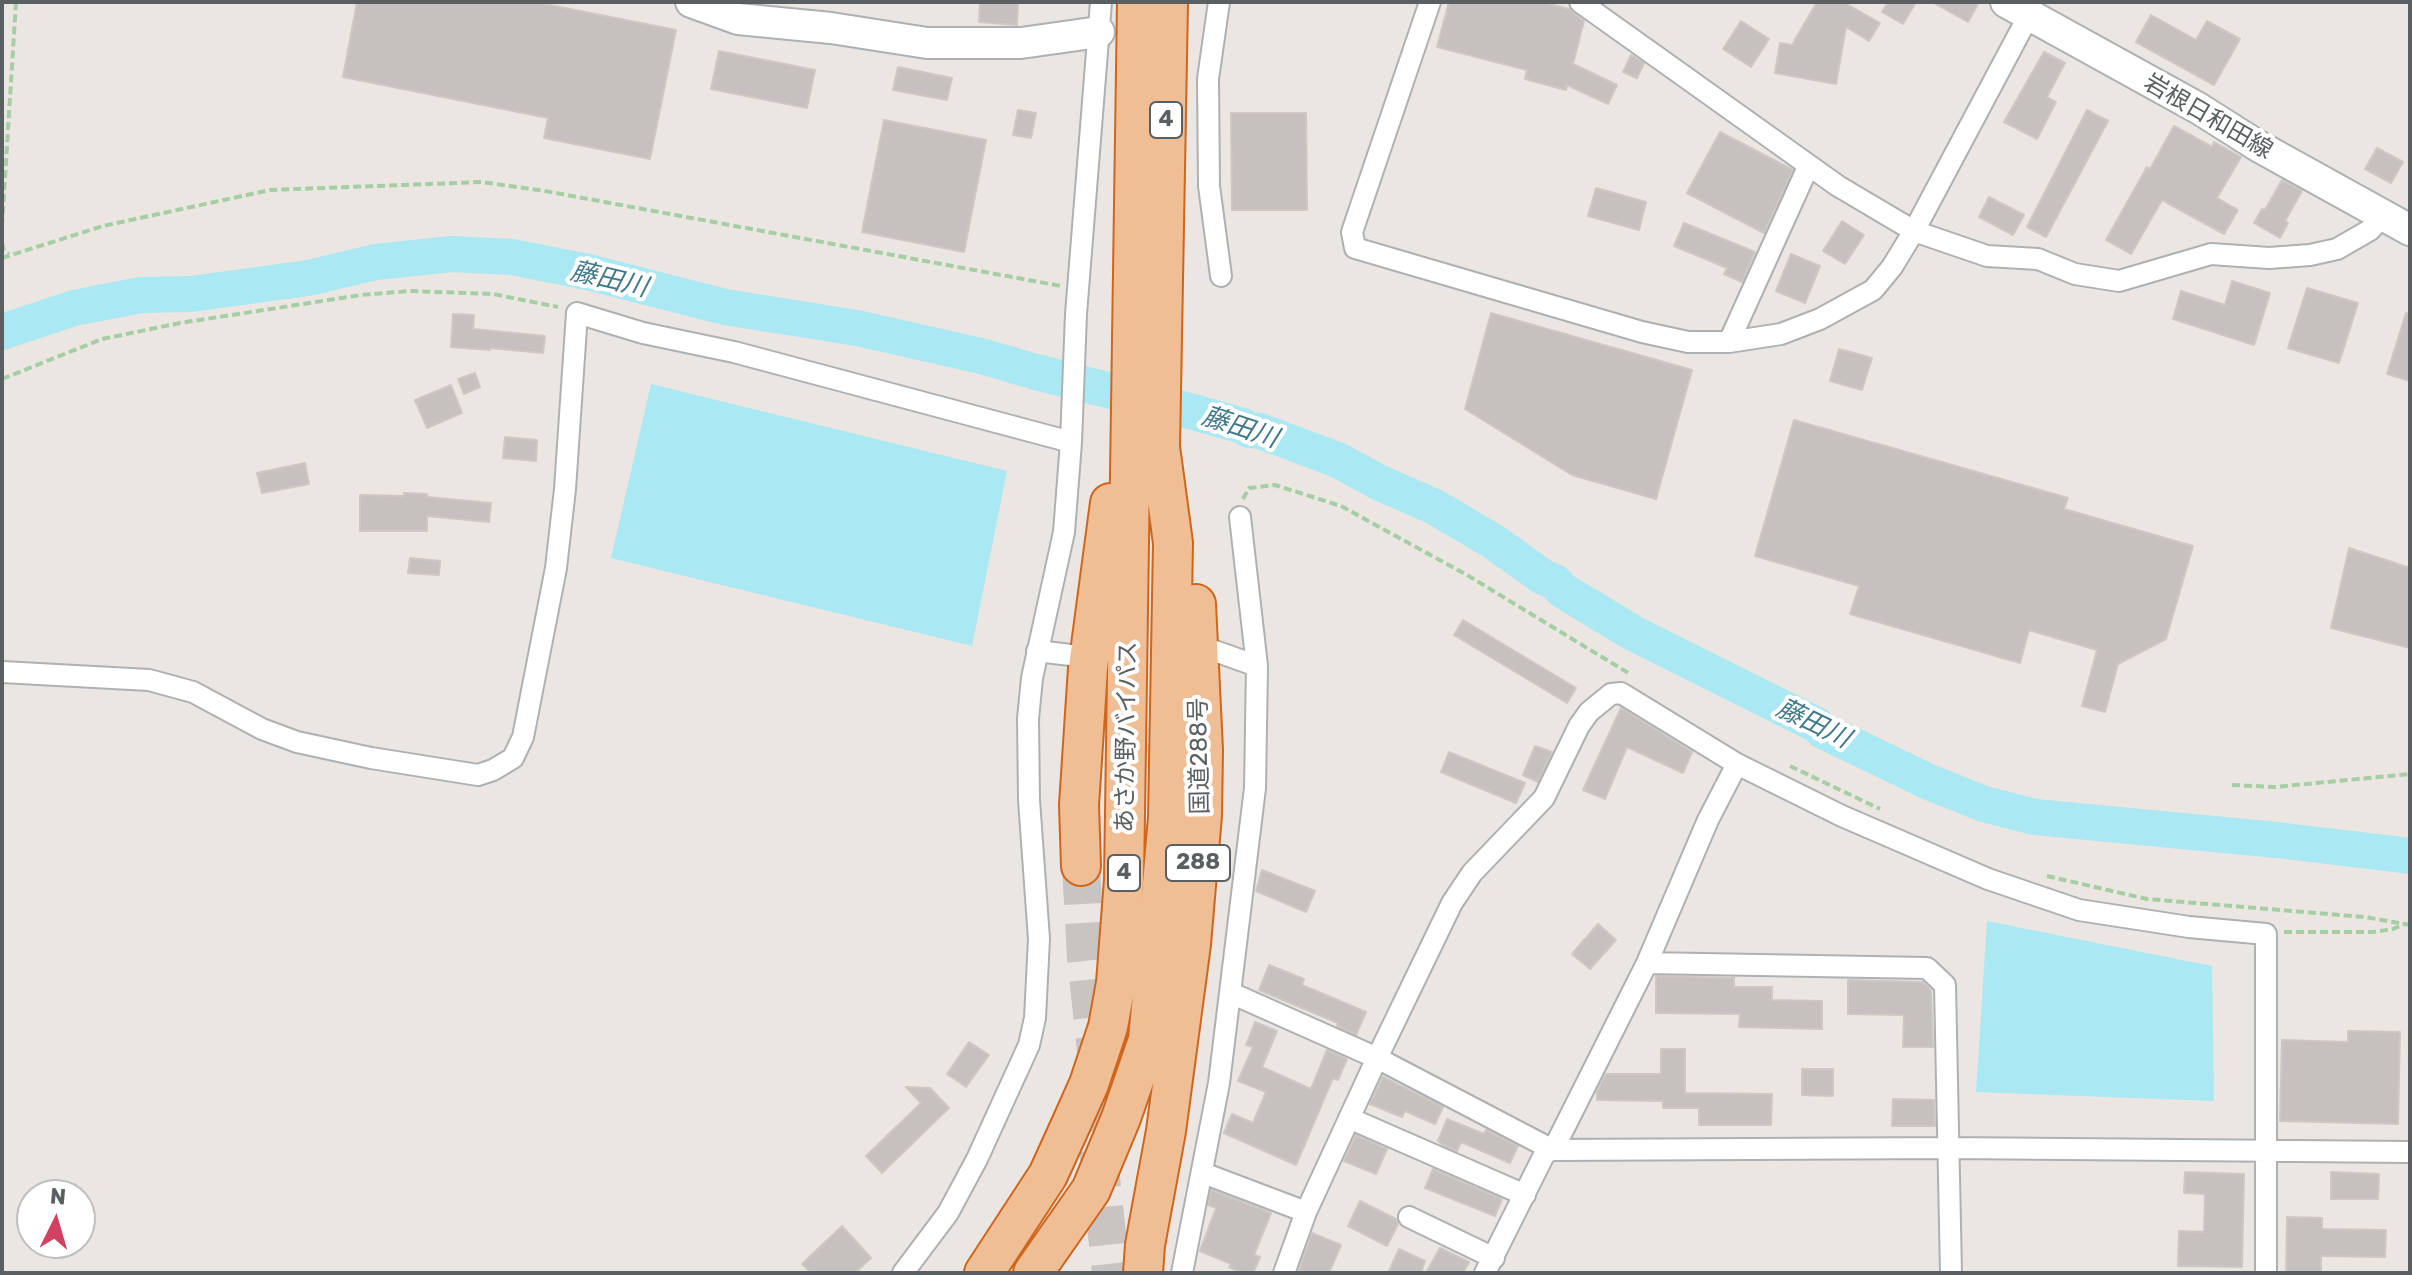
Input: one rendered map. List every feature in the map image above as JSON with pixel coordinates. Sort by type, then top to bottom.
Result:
[{"type":"highway","name":"4","points":[[1137,2],[1148,227]]},
{"type":"highway","name":"4","points":[[1148,227],[1168,2]]},
{"type":"highway","name":"国道288号","points":[[1081,866],[1079,805],[1088,668],[1111,497],[1146,444],[1148,227]]},
{"type":"highway","name":"国道288号","points":[[1143,1273],[1191,944],[1202,815],[1203,750],[1193,516],[1146,444],[1148,227]]},
{"type":"highway","name":"あさか野バイパス","points":[[984,1273],[1048,1175],[1089,1084],[1111,1012],[1124,880],[1146,444]]},
{"type":"highway","name":"あさか野バイパス","points":[[1033,1273],[1091,1190],[1121,1118],[1148,1040],[1168,818],[1173,543],[1146,444]]},
{"type":"street","points":[[691,2],[738,19],[831,28],[927,43],[1021,43],[1099,32]]},
{"type":"street","points":[[911,1270],[948,1213],[977,1159],[1029,1045],[1035,1018],[1039,939],[1027,763],[1028,719],[1037,651],[1064,532],[1072,434],[1076,314],[1101,2]]},
{"type":"street","points":[[1219,2],[1208,79],[1209,186],[1221,276]]},
{"type":"street","points":[[1430,2],[1352,232],[1355,248],[1642,332],[1688,342],[1729,342],[1781,334],[1820,319],[1873,290],[1892,267],[1914,231],[2017,8]]},
{"type":"street","points":[[1580,2],[1808,167],[1914,231],[1997,259],[2038,259],[2075,274],[2119,281],[2211,254],[2269,258],[2310,255],[2337,249],[2370,230],[2397,223]]},
{"type":"street","name":"岩根日和田線","points":[[2017,8],[2397,223]]},
{"type":"street","points":[[1729,342],[1808,167]]},
{"type":"street","points":[[2,672],[149,680],[193,692],[262,729],[297,742],[371,758],[478,775],[513,758],[523,737],[556,568],[565,489],[577,313],[643,333],[1072,434]]},
{"type":"street","points":[[1182,1273],[1203,1173],[1231,993],[1255,788],[1257,666],[1240,517]]},
{"type":"street","points":[[1037,651],[1079,656]]},
{"type":"street","points":[[1215,651],[1257,666]]},
{"type":"street","points":[[1284,1273],[1306,1212],[1452,903],[1472,873],[1544,798],[1589,712],[1611,694],[1621,693],[1737,764],[1842,816],[1973,873],[2079,910],[2189,927],[2266,934],[2266,1273]]},
{"type":"street","points":[[1553,1150],[1647,963],[1708,820],[1737,764]]},
{"type":"street","points":[[1647,963],[1927,968],[1945,985],[1951,1273]]},
{"type":"street","points":[[1231,993],[1377,1058],[1553,1150]]},
{"type":"street","points":[[1349,1118],[1525,1195]]},
{"type":"street","points":[[1409,1217],[1489,1266],[1545,1153],[1553,1150],[1950,1148],[2410,1152]]},
{"type":"street","points":[[1203,1173],[1306,1212]]},
{"type":"path","points":[[2,226],[16,2]]},
{"type":"path","points":[[2,258],[103,226],[270,190],[482,182],[1079,289]]},
{"type":"path","points":[[2,243],[4,250],[11,254]]},
{"type":"path","points":[[2,379],[102,339],[180,323],[361,295],[410,291],[493,294],[527,299],[577,313]]},
{"type":"path","points":[[1240,517],[1244,494],[1249,488],[1263,485],[1275,485],[1341,506],[1467,575],[1642,682]]},
{"type":"path","points":[[1786,764],[1890,814]]},
{"type":"path","points":[[2232,785],[2275,787],[2410,774]]},
{"type":"path","points":[[2040,875],[2147,899],[2365,917],[2407,924]]},
{"type":"path","points":[[2266,934],[2373,932],[2407,924]]},
{"type":"water","points":[[651,384],[1007,471],[972,646],[611,558]]},
{"type":"water","points":[[1987,921],[2212,966],[2214,1101],[1976,1092]]},
{"type":"building","points":[[357,2],[535,2],[676,30],[650,159],[544,138],[548,118],[343,77]]},
{"type":"building","points":[[980,2],[1018,2],[1017,25],[979,22]]},
{"type":"building","points":[[1449,2],[1542,2],[1569,9],[1584,21],[1573,64],[1617,85],[1608,104],[1567,85],[1566,90],[1525,79],[1527,70],[1437,47]]},
{"type":"building","points":[[1817,2],[1843,2],[1880,23],[1869,41],[1846,27],[1836,84],[1775,73],[1780,43],[1792,45]]},
{"type":"building","points":[[1888,2],[1916,2],[1903,24],[1882,12]]},
{"type":"building","points":[[1932,2],[1979,2],[1968,22]]},
{"type":"building","points":[[2151,15],[2196,40],[2207,21],[2240,39],[2214,85],[2136,42]]},
{"type":"building","points":[[1741,21],[1769,39],[1751,67],[1723,49]]},
{"type":"building","points":[[719,51],[815,70],[807,108],[711,89]]},
{"type":"building","points":[[2044,52],[2065,63],[2047,97],[2056,102],[2037,139],[2004,122]]},
{"type":"building","points":[[1631,55],[1644,63],[1637,78],[1623,72]]},
{"type":"building","points":[[898,67],[952,78],[947,100],[893,90]]},
{"type":"building","points":[[1018,110],[1036,113],[1031,138],[1013,135]]},
{"type":"building","points":[[2087,110],[2108,121],[2046,237],[2027,227]]},
{"type":"building","points":[[1231,113],[1306,113],[1307,210],[1232,210]]},
{"type":"building","points":[[884,120],[986,140],[964,252],[862,232]]},
{"type":"building","points":[[2174,126],[2212,147],[2214,142],[2241,157],[2217,198],[2238,210],[2224,234],[2162,200],[2131,254],[2106,240]]},
{"type":"building","points":[[1720,132],[1793,170],[1764,233],[1687,193]]},
{"type":"building","points":[[2377,148],[2403,162],[2391,183],[2365,169]]},
{"type":"building","points":[[2282,180],[2302,191],[2285,221],[2288,223],[2280,238],[2254,223]]},
{"type":"building","points":[[1596,188],[1646,202],[1639,230],[1588,216]]},
{"type":"building","points":[[1989,197],[2024,215],[2013,235],[1979,217]]},
{"type":"building","points":[[1842,221],[1864,235],[1845,264],[1823,251]]},
{"type":"building","points":[[1684,223],[1755,252],[1742,282],[1724,274],[1727,268],[1674,246]]},
{"type":"building","points":[[1791,254],[1820,266],[1805,303],[1776,291]]},
{"type":"building","points":[[2232,281],[2270,293],[2254,345],[2173,319],[2181,291],[2225,305]]},
{"type":"building","points":[[2307,288],[2358,303],[2339,363],[2288,348]]},
{"type":"building","points":[[1491,313],[1692,370],[1656,499],[1572,475],[1465,409]]},
{"type":"building","points":[[2406,313],[2410,314],[2410,381],[2387,374]]},
{"type":"building","points":[[453,314],[474,315],[473,329],[545,336],[543,353],[451,347]]},
{"type":"building","points":[[1839,349],[1872,358],[1862,390],[1830,381]]},
{"type":"building","points":[[475,373],[480,387],[464,394],[458,379]]},
{"type":"building","points":[[451,385],[462,413],[427,428],[415,400]]},
{"type":"building","points":[[1794,420],[2068,498],[2064,509],[2193,546],[2166,639],[2118,664],[2105,712],[2082,706],[2097,650],[2029,630],[2020,663],[1850,614],[1859,586],[1755,556]]},
{"type":"building","points":[[505,437],[537,440],[536,461],[503,458]]},
{"type":"building","points":[[305,463],[309,484],[262,493],[257,473]]},
{"type":"building","points":[[404,493],[491,503],[489,522],[427,516],[427,531],[360,531],[360,495],[404,496]]},
{"type":"building","points":[[2349,548],[2410,568],[2410,648],[2331,628]]},
{"type":"building","points":[[410,558],[440,561],[439,575],[408,573]]},
{"type":"building","points":[[1463,620],[1576,688],[1567,703],[1454,635]]},
{"type":"building","points":[[1621,708],[1692,752],[1683,773],[1627,747],[1605,799],[1583,790]]},
{"type":"building","points":[[1535,746],[1552,752],[1538,782],[1523,775]]},
{"type":"building","points":[[1449,752],[1525,783],[1516,803],[1441,772]]},
{"type":"building","points":[[1262,870],[1315,891],[1306,912],[1256,891]]},
{"type":"building","points":[[1598,924],[1616,940],[1590,969],[1572,954]]},
{"type":"building","points":[[1269,965],[1304,979],[1302,985],[1366,1012],[1356,1035],[1337,1026],[1338,1023],[1259,990]]},
{"type":"building","points":[[1656,976],[1734,978],[1734,987],[1772,987],[1772,1000],[1822,1001],[1822,1029],[1739,1027],[1740,1014],[1656,1013]]},
{"type":"building","points":[[1848,980],[1923,982],[1931,990],[1933,1047],[1903,1047],[1904,1015],[1848,1014]]},
{"type":"building","points":[[1255,1022],[1277,1031],[1262,1067],[1311,1089],[1327,1050],[1347,1059],[1338,1080],[1333,1078],[1296,1165],[1224,1133],[1232,1114],[1253,1123],[1266,1092],[1238,1081],[1253,1047],[1246,1045]]},
{"type":"building","points":[[2348,1031],[2400,1032],[2398,1124],[2280,1121],[2282,1040],[2348,1042]]},
{"type":"building","points":[[969,1042],[989,1055],[966,1087],[947,1074]]},
{"type":"building","points":[[1661,1049],[1685,1049],[1685,1093],[1772,1094],[1771,1125],[1699,1125],[1699,1108],[1663,1108],[1663,1101],[1597,1100],[1597,1092],[1606,1074],[1661,1074]]},
{"type":"building","points":[[1802,1069],[1833,1069],[1833,1096],[1802,1095]]},
{"type":"building","points":[[1383,1077],[1443,1107],[1435,1124],[1405,1111],[1402,1117],[1370,1104]]},
{"type":"building","points":[[906,1087],[930,1088],[949,1108],[882,1173],[866,1156],[921,1103]]},
{"type":"building","points":[[1893,1099],[1934,1100],[1935,1126],[1892,1126]]},
{"type":"building","points":[[1447,1119],[1484,1134],[1486,1130],[1518,1146],[1510,1163],[1461,1142],[1457,1151],[1443,1145],[1438,1141]]},
{"type":"building","points":[[1356,1135],[1387,1149],[1376,1174],[1344,1161]]},
{"type":"building","points":[[1433,1169],[1502,1199],[1495,1216],[1425,1188]]},
{"type":"building","points":[[2185,1172],[2244,1174],[2242,1267],[2178,1266],[2179,1231],[2204,1232],[2205,1194],[2184,1193]]},
{"type":"building","points":[[2331,1172],[2379,1174],[2378,1199],[2331,1199]]},
{"type":"building","points":[[1211,1190],[1271,1213],[1254,1255],[1260,1257],[1253,1273],[1243,1273],[1229,1267],[1231,1264],[1200,1251],[1216,1208],[1208,1205]]},
{"type":"building","points":[[1360,1201],[1396,1219],[1398,1224],[1387,1246],[1348,1226]]},
{"type":"building","points":[[2287,1217],[2322,1218],[2322,1229],[2386,1230],[2385,1257],[2321,1256],[2321,1273],[2286,1273]]},
{"type":"building","points":[[842,1226],[871,1258],[855,1273],[811,1273],[802,1264]]},
{"type":"building","points":[[1312,1233],[1341,1245],[1329,1273],[1299,1270]]},
{"type":"building","points":[[1440,1248],[1469,1262],[1463,1273],[1426,1273]]},
{"type":"building","points":[[1399,1249],[1425,1261],[1421,1273],[1388,1273]]},
{"type":"waterway","name":"藤田川","points":[[2,332],[74,308],[141,295],[191,294],[308,278],[376,262],[452,254],[512,257],[588,272],[725,307],[857,328],[981,356],[1179,408],[1260,431],[1338,460],[1435,507],[1633,633],[1817,725],[1823,731],[1929,782],[1984,804],[2035,817],[2410,856]]},
{"type":"tunnel","points":[[1081,866],[1086,957],[1097,1061],[1098,1149],[1111,1273]]}]
